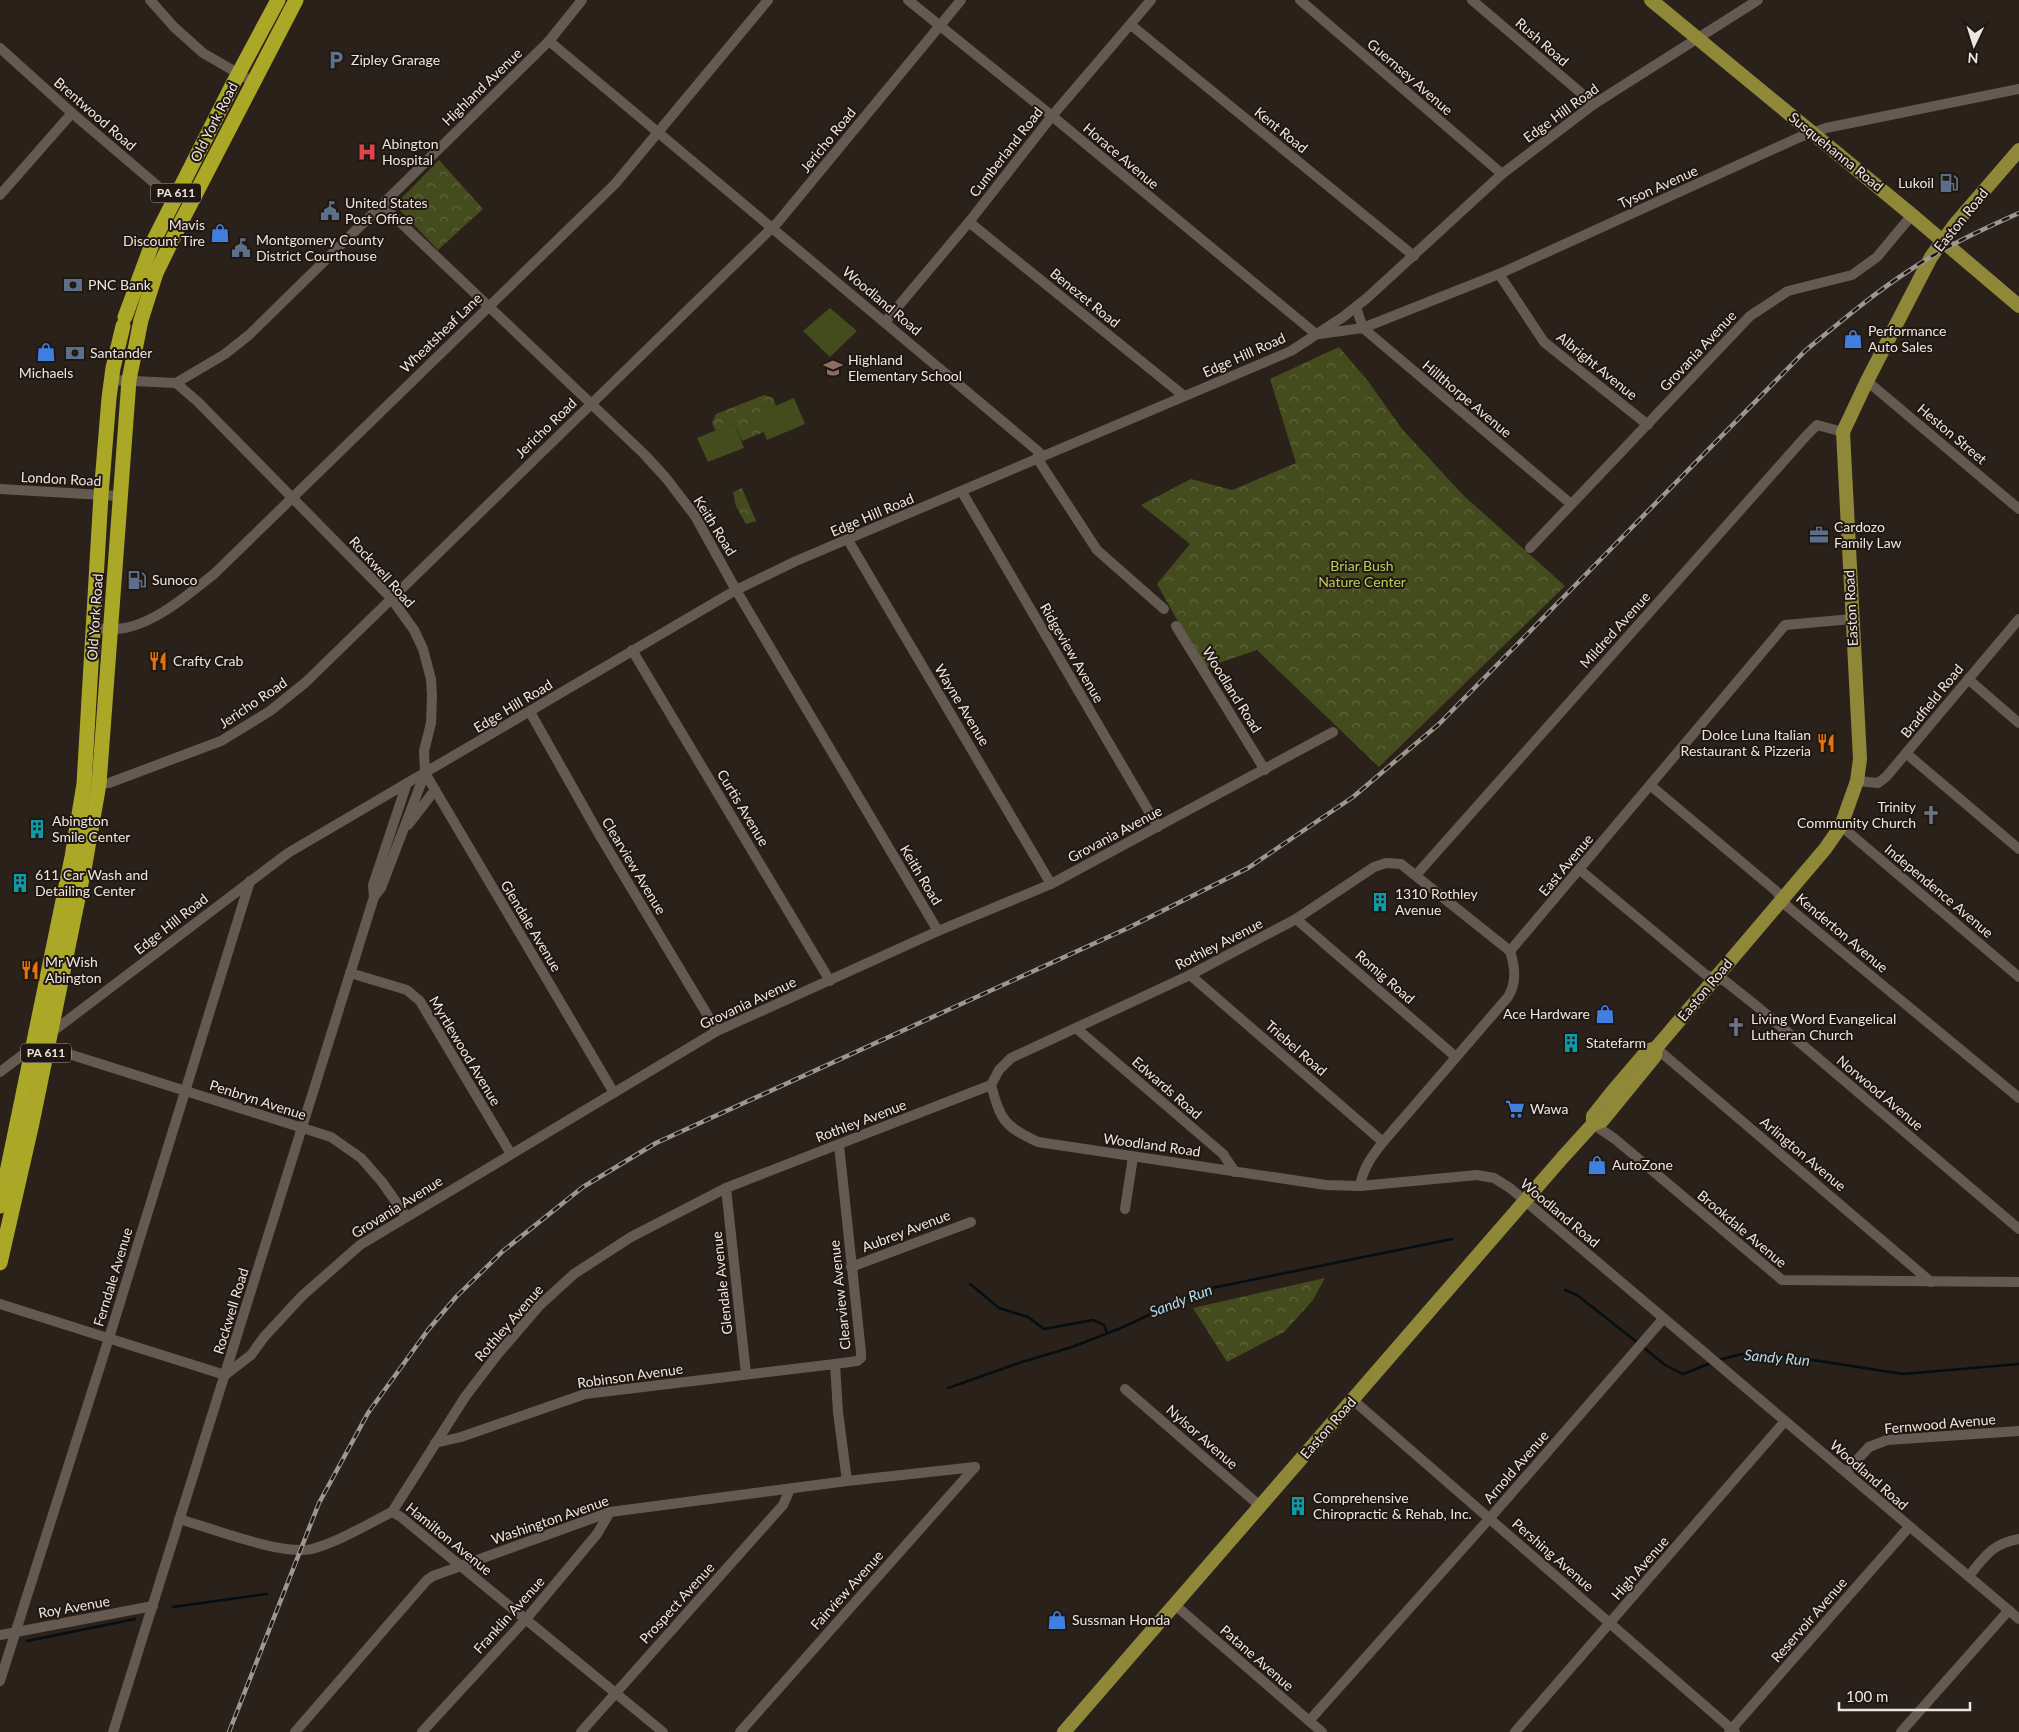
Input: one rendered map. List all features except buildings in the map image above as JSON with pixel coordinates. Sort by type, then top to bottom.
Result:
[{"type":"highway","name":"Old York Road","points":[[0,1206],[72,857],[92,784],[93,628],[101,496],[111,380],[118,343],[152,244],[173,199],[278,0]]},
{"type":"highway","name":"Old York Road","points":[[0,1264],[34,1114],[85,864],[92,784],[111,629],[129,380],[141,320],[156,273],[296,0]]},
{"type":"main road","name":"Susquehanna Road","points":[[1651,0],[1912,215],[2019,306]]},
{"type":"main road","name":"Easton Road","points":[[1064,1732],[1593,1124],[1593,1116],[1612,1092],[1647,1051],[1656,1048],[1825,850],[1841,826],[1857,781],[1860,742],[1843,432],[1923,272],[1942,241],[2019,150]]},
{"type":"street","points":[[150,0],[174,27],[203,53],[253,82]]},
{"type":"street","name":"Highland Avenue","points":[[176,384],[225,354],[249,335],[549,41],[582,0]]},
{"type":"street","name":"Wheatsheaf Lane","points":[[93,628],[111,629],[133,626],[178,603],[214,574],[615,184],[768,0]]},
{"type":"street","name":"Horace Avenue","points":[[908,0],[1316,334]]},
{"type":"street","name":"Jericho Road","points":[[92,784],[109,783],[221,741],[270,710],[306,682],[772,228],[960,0]]},
{"type":"street","name":"Cumberland Road","points":[[886,322],[969,222],[1052,116],[1151,0]]},
{"type":"street","name":"Guernsey Avenue","points":[[1300,0],[1502,174]]},
{"type":"street","name":"Rush Road","points":[[1472,0],[1594,104]]},
{"type":"street","name":"Edge Hill Road","points":[[3,1070],[288,853],[736,590],[796,562],[962,492],[1037,458],[1291,351],[1356,307],[1502,174],[1594,104],[1758,0]]},
{"type":"street","name":"Kent Road","points":[[1131,25],[1414,256]]},
{"type":"street","name":"Woodland Road","points":[[549,41],[1039,452],[1037,458],[1097,550],[1164,609]]},
{"type":"street","name":"Brentwood Road","points":[[0,48],[72,113],[173,199]]},
{"type":"street","name":"Tyson Avenue","points":[[1316,334],[1363,328],[1500,274],[1800,137],[1826,128],[2019,89]]},
{"type":"street","points":[[0,195],[72,113]]},
{"type":"street","name":"Keith Road","points":[[382,205],[644,454],[696,516],[736,590],[938,931]]},
{"type":"street","name":"Grovania Avenue","points":[[1530,548],[1750,316],[1788,291],[1852,275],[1876,256],[1912,215]]},
{"type":"street","name":"Benezet Road","points":[[969,222],[1184,396]]},
{"type":"street","name":"Albright Avenue","points":[[1500,274],[1544,342],[1648,425]]},
{"type":"street","points":[[1356,307],[1363,328]]},
{"type":"street","name":"Hillthorpe Avenue","points":[[1363,328],[1571,504]]},
{"type":"street","points":[[111,380],[176,384]]},
{"type":"street","name":"Heston Street","points":[[1867,381],[2019,509]]},
{"type":"street","name":"Rockwell Road","points":[[176,384],[198,402],[392,598],[414,630],[423,649],[431,679],[431,723],[424,751],[425,773],[400,835],[382,888],[374,897]]},
{"type":"street","name":"Mildred Avenue","points":[[1417,874],[1806,436],[1817,425],[1843,432]]},
{"type":"street","name":"London Road","points":[[0,489],[120,496]]},
{"type":"street","name":"Ridgeview Avenue","points":[[962,492],[1158,827]]},
{"type":"street","name":"Wayne Avenue","points":[[848,540],[1052,884]]},
{"type":"street","name":"East Avenue","points":[[1510,951],[1785,625],[1852,619]]},
{"type":"street","name":"Bradfield Road","points":[[1857,781],[1878,783],[1886,777],[2019,619]]},
{"type":"street","name":"Woodland Road","points":[[1176,626],[1265,770]]},
{"type":"street","name":"Curtis Avenue","points":[[632,650],[830,981]]},
{"type":"street","points":[[1968,679],[2019,723]]},
{"type":"street","name":"Clearview Avenue","points":[[530,712],[600,836],[717,1031]]},
{"type":"street","name":"Grovania Avenue","points":[[225,1375],[251,1355],[302,1296],[336,1264],[360,1245],[717,1031],[938,931],[1052,884],[1332,732]]},
{"type":"street","points":[[1907,754],[2019,848]]},
{"type":"street","name":"Glendale Avenue","points":[[425,773],[614,1092]]},
{"type":"street","name":"Rockwell Road","points":[[113,1732],[374,897],[373,885],[407,783]]},
{"type":"street","name":"Kenderton Avenue","points":[[1650,785],[1776,891],[1788,907],[2019,1098]]},
{"type":"street","name":"Rockwell Road","points":[[400,835],[435,790]]},
{"type":"street","name":"Independence Avenue","points":[[1841,826],[2019,977]]},
{"type":"street","name":"Rothley Avenue","points":[[392,1512],[465,1397],[497,1355],[540,1305],[568,1280],[631,1237],[726,1188],[991,1085],[1000,1070],[1011,1058],[1190,975],[1296,919],[1374,867],[1386,863],[1401,864],[1417,874],[1510,951]]},
{"type":"street","name":"Norwood Avenue","points":[[1580,870],[1706,975],[1725,981],[1759,1008],[2019,1229]]},
{"type":"street","name":"Ferndale Avenue","points":[[0,1681],[109,1338],[250,881]]},
{"type":"street","name":"Romig Road","points":[[1296,919],[1456,1057]]},
{"type":"street","points":[[1360,1186],[1367,1164],[1383,1142],[1512,989],[1514,976],[1510,951]]},
{"type":"street","name":"Myrtlewood Avenue","points":[[350,973],[407,990],[420,1001],[511,1154]]},
{"type":"street","name":"Triebel Road","points":[[1190,975],[1383,1142]]},
{"type":"street","name":"Edwards Road","points":[[1076,1028],[1223,1154],[1235,1172]]},
{"type":"street","name":"Arlington Avenue","points":[[1656,1048],[1931,1282]]},
{"type":"street","name":"Penbryn Avenue","points":[[72,1055],[331,1137],[361,1158],[382,1182],[406,1216]]},
{"type":"street","name":"Woodland Road","points":[[991,1085],[1005,1123],[1038,1142],[1326,1185],[1360,1186],[1484,1175],[1505,1184],[2019,1619]]},
{"type":"street","name":"Brookdale Avenue","points":[[1593,1124],[1615,1139],[1782,1280],[2019,1282]]},
{"type":"street","name":"Clearview Avenue","points":[[838,1144],[861,1358],[857,1361],[835,1364],[838,1412],[847,1481]]},
{"type":"street","points":[[1125,1209],[1133,1157]]},
{"type":"street","name":"Glendale Avenue","points":[[726,1188],[746,1374]]},
{"type":"street","name":"Aubrey Avenue","points":[[851,1267],[970,1222]]},
{"type":"street","points":[[0,1304],[225,1375]]},
{"type":"street","name":"Arnold Avenue","points":[[1309,1721],[1489,1519],[1663,1319]]},
{"type":"street","name":"Robinson Avenue","points":[[435,1443],[461,1437],[585,1394],[835,1364]]},
{"type":"street","name":"Nylsor Avenue","points":[[1125,1389],[1260,1506]]},
{"type":"street","name":"Pershing Avenue","points":[[1353,1400],[1611,1623],[1732,1731]]},
{"type":"street","name":"High Avenue","points":[[1515,1732],[1784,1421]]},
{"type":"street","name":"Fernwood Avenue","points":[[1846,1472],[1869,1447],[1887,1440],[2019,1431]]},
{"type":"street","name":"Washington Avenue","points":[[295,1732],[427,1580],[433,1576],[610,1512],[975,1466]]},
{"type":"street","name":"Fairview Avenue","points":[[740,1732],[975,1466]]},
{"type":"street","name":"Prospect Avenue","points":[[581,1732],[783,1505],[790,1489]]},
{"type":"street","name":"Hamilton Avenue","points":[[180,1519],[284,1550],[312,1548],[337,1540],[392,1512],[401,1517],[663,1732]]},
{"type":"street","name":"Franklin Avenue","points":[[422,1732],[526,1619],[597,1534],[610,1512]]},
{"type":"street","name":"Reservoir Avenue","points":[[1732,1731],[1909,1527]]},
{"type":"street","points":[[1969,1576],[1990,1550],[1998,1545],[2019,1539]]},
{"type":"street","name":"Patane Avenue","points":[[1175,1605],[1322,1732]]},
{"type":"street","name":"Roy Avenue","points":[[0,1636],[16,1631],[153,1606]]},
{"type":"street","points":[[1901,1732],[2009,1610]]},
{"type":"green space","points":[[439,160],[483,209],[438,250],[395,205]]},
{"type":"green space","points":[[830,308],[857,331],[830,357],[803,331]]},
{"type":"green space","name":"Briar Bush Nature Center","points":[[1339,347],[1368,381],[1402,429],[1464,496],[1565,586],[1379,767],[1257,650],[1204,668],[1157,584],[1190,544],[1141,505],[1191,479],[1232,490],[1296,463],[1270,379]]},
{"type":"green space","points":[[764,395],[773,398],[776,406],[757,414],[764,432],[742,441],[734,423],[716,431],[712,423],[716,414]]},
{"type":"green space","points":[[794,398],[805,424],[767,440],[756,414]]},
{"type":"green space","points":[[734,423],[744,448],[708,462],[697,438]]},
{"type":"green space","points":[[742,488],[756,521],[746,524],[736,506],[733,492]]},
{"type":"green space","points":[[1325,1278],[1313,1300],[1284,1332],[1227,1362],[1193,1308]]},
{"type":"waterway","name":"Sandy Run","points":[[948,1388],[1072,1347],[1121,1328],[1202,1290],[1452,1239]]},
{"type":"waterway","points":[[970,1284],[999,1308],[1028,1317],[1044,1329],[1093,1320],[1104,1325],[1107,1333]]},
{"type":"waterway","name":"Sandy Run","points":[[1565,1290],[1577,1295],[1638,1343]]},
{"type":"waterway","name":"Sandy Run","points":[[1643,1347],[1665,1365],[1683,1374],[1711,1363]]},
{"type":"waterway","name":"Sandy Run","points":[[1718,1360],[1746,1353],[1787,1356],[1903,1374],[2019,1364]]},
{"type":"waterway","points":[[173,1607],[267,1594]]},
{"type":"waterway","points":[[27,1641],[135,1619]]},
{"type":"railway","points":[[229,1732],[319,1503],[368,1413],[428,1330],[456,1297],[503,1251],[583,1187],[656,1143],[1128,928],[1248,868],[1353,797],[1439,724],[1806,350],[1896,279],[1963,239],[2019,213]]},
{"type":"place","name":"Zipley Grarage","points":[[336,60]]},
{"type":"place","name":"Abington Hospital","points":[[367,152]]},
{"type":"place","name":"Lukoil","points":[[1949,183]]},
{"type":"place","name":"United States Post Office","points":[[330,211]]},
{"type":"place","name":"Mavis Discount Tire","points":[[220,233]]},
{"type":"place","name":"Montgomery County District Courthouse","points":[[241,248]]},
{"type":"place","name":"PNC Bank","points":[[73,285]]},
{"type":"place","name":"Performance Auto Sales","points":[[1853,339]]},
{"type":"place","name":"Michaels","points":[[46,352]]},
{"type":"place","name":"Santander","points":[[75,353]]},
{"type":"place","name":"Highland Elementary School","points":[[833,368]]},
{"type":"place","name":"Cardozo Family Law","points":[[1819,535]]},
{"type":"place","name":"Sunoco","points":[[137,580]]},
{"type":"place","name":"Crafty Crab","points":[[158,661]]},
{"type":"place","name":"Dolce Luna Italian Restaurant & Pizzeria","points":[[1826,743]]},
{"type":"place","name":"Trinity Community Church","points":[[1931,815]]},
{"type":"place","name":"Abington Smile Center","points":[[37,829]]},
{"type":"place","name":"611 Car Wash and Detailing Center","points":[[20,883]]},
{"type":"place","name":"1310 Rothley Avenue","points":[[1380,902]]},
{"type":"place","name":"Mr Wish Abington","points":[[30,970]]},
{"type":"place","name":"Ace Hardware","points":[[1605,1014]]},
{"type":"place","name":"Living Word Evangelical Lutheran Church","points":[[1736,1027]]},
{"type":"place","name":"Statefarm","points":[[1571,1043]]},
{"type":"place","name":"Wawa","points":[[1515,1109]]},
{"type":"place","name":"AutoZone","points":[[1597,1165]]},
{"type":"place","name":"Comprehensive Chiropractic & Rehab, Inc.","points":[[1298,1506]]},
{"type":"place","name":"Sussman Honda","points":[[1057,1620]]}]
